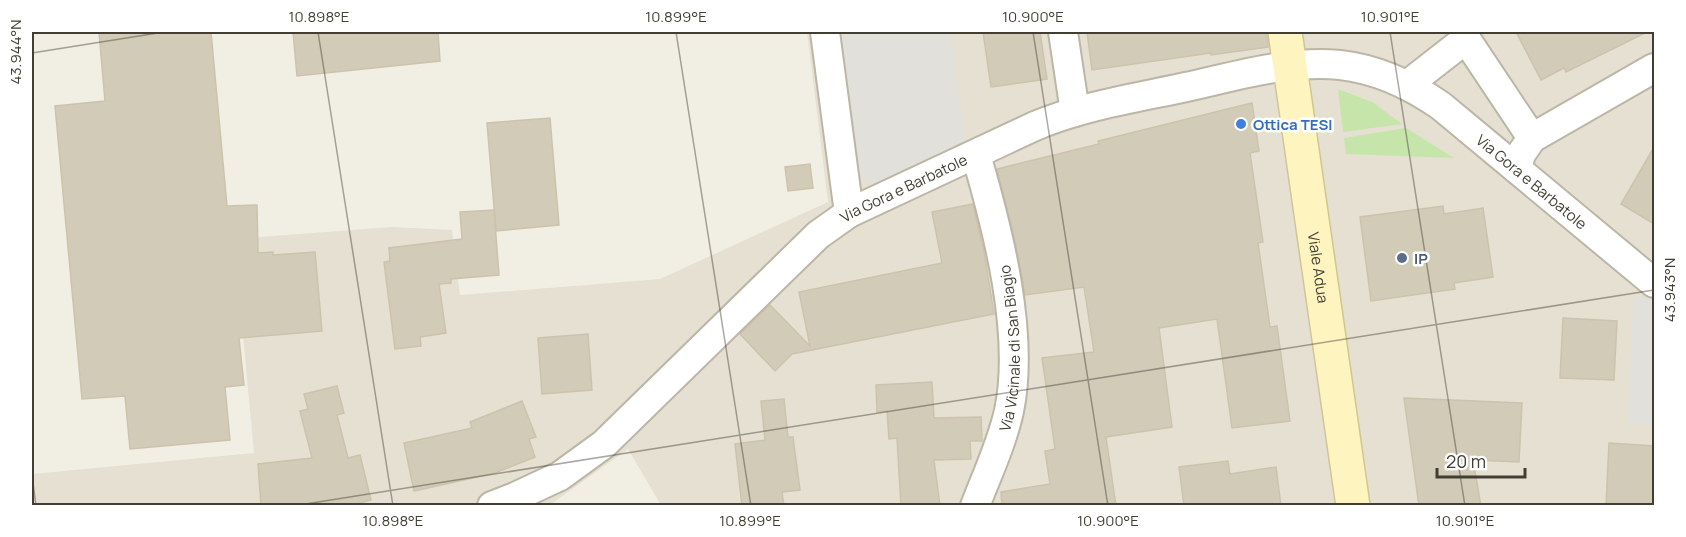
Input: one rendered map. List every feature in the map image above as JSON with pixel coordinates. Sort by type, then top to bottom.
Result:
[{"type":"main road","name":"Viale Adua","points":[[1286,32],[1353,506]]},
{"type":"street","points":[[825,32],[849,213]]},
{"type":"street","points":[[1063,32],[1075,112]]},
{"type":"street","points":[[1407,85],[1465,35],[1532,138]]},
{"type":"street","name":"Via Gora e Barbatole","points":[[492,506],[551,480],[604,444],[810,242],[849,213],[1035,126],[1075,112],[1290,65],[1323,63],[1370,70],[1426,95],[1654,283]]},
{"type":"street","points":[[1517,169],[1521,154],[1532,138],[1654,68]]},
{"type":"street","name":"Via Vicinale di San Biagio","points":[[975,506],[1009,411],[1014,356],[1004,271],[992,212],[976,155]]},
{"type":"shaded area","points":[[807,32],[1654,32],[1654,505],[661,505],[628,449],[550,505],[32,506],[32,474],[254,453],[234,239],[391,227],[452,230],[460,295],[660,279],[828,202]]},
{"type":"shaded area","points":[[835,32],[950,32],[966,149],[879,184],[870,182],[858,174]]},
{"type":"shaded area","points":[[1645,291],[1654,299],[1654,424],[1628,424],[1633,300]]},
{"type":"green space","points":[[1338,89],[1372,102],[1402,124],[1343,132]]},
{"type":"green space","points":[[1406,128],[1454,158],[1346,154],[1344,138]]},
{"type":"building","points":[[99,32],[211,32],[227,206],[257,205],[258,253],[273,252],[273,255],[315,252],[322,331],[239,338],[244,385],[225,387],[230,440],[130,449],[125,396],[82,399],[55,106],[105,101]]},
{"type":"building","points":[[293,32],[438,32],[440,61],[297,76]]},
{"type":"building","points":[[983,32],[1040,32],[1047,79],[991,87]]},
{"type":"building","points":[[1087,32],[1267,32],[1268,47],[1092,70]]},
{"type":"building","points":[[1516,32],[1647,32],[1566,72],[1564,68],[1541,80]]},
{"type":"building","points":[[1252,103],[1259,151],[1250,153],[1263,242],[1258,243],[1270,327],[1277,326],[1290,421],[1232,428],[1217,319],[1159,328],[1172,427],[1106,437],[1116,506],[1002,506],[1001,492],[1050,484],[1045,451],[1055,449],[1042,358],[1094,352],[1084,287],[1025,295],[1016,245],[997,169]]},
{"type":"building","points":[[550,118],[559,225],[496,231],[487,123]]},
{"type":"building","points":[[1654,147],[1654,224],[1621,204]]},
{"type":"building","points":[[810,164],[813,188],[788,191],[785,167]]},
{"type":"building","points":[[973,204],[984,252],[994,314],[792,354],[775,371],[740,334],[770,305],[810,346],[799,292],[942,263],[932,212]]},
{"type":"building","points":[[1443,206],[1444,214],[1483,208],[1493,277],[1454,283],[1455,289],[1371,301],[1360,217]]},
{"type":"building","points":[[494,210],[499,275],[451,279],[451,283],[439,284],[446,333],[420,337],[421,346],[395,349],[384,262],[390,261],[389,248],[462,239],[460,212]]},
{"type":"building","points":[[1563,318],[1617,321],[1614,380],[1560,378]]},
{"type":"building","points":[[588,334],[592,390],[542,394],[538,338]]},
{"type":"building","points":[[932,382],[934,418],[981,417],[982,441],[970,441],[971,459],[934,460],[940,506],[901,506],[897,438],[889,439],[887,411],[877,412],[876,385]]},
{"type":"building","points":[[337,386],[344,413],[337,415],[348,458],[360,455],[371,500],[348,506],[261,506],[258,464],[312,458],[300,411],[308,409],[304,394]]},
{"type":"building","points":[[1404,398],[1522,403],[1519,462],[1473,460],[1481,506],[1419,506]]},
{"type":"building","points":[[784,399],[788,437],[793,437],[800,490],[782,492],[784,506],[742,506],[735,444],[765,440],[761,401]]},
{"type":"building","points":[[522,401],[536,437],[529,439],[535,457],[495,473],[414,491],[404,443],[472,428],[470,422]]},
{"type":"building","points":[[1609,443],[1654,446],[1654,506],[1606,506]]},
{"type":"building","points":[[1228,461],[1230,474],[1276,467],[1281,506],[1184,506],[1179,467]]},
{"type":"place","name":"Ottica TESI","points":[[1241,124]]},
{"type":"place","name":"IP","points":[[1402,258]]}]
